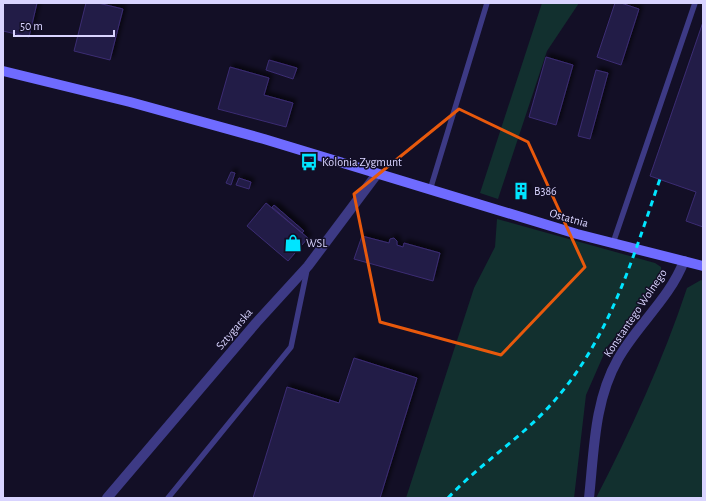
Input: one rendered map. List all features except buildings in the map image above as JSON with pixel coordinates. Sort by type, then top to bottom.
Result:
[{"type":"street","points":[[3,71],[130,102],[256,137],[430,190]]},
{"type":"street","name":"Sztygarska","points":[[107,498],[256,323],[308,266],[377,174]]},
{"type":"street","name":"Ostatnia","points":[[430,190],[613,243],[703,266]]},
{"type":"street","name":"Konstantego Wolnego","points":[[589,498],[597,426],[607,382],[625,347],[670,287],[684,261]]},
{"type":"lane","points":[[430,190],[487,3]]},
{"type":"lane","points":[[613,243],[695,3]]},
{"type":"lane","points":[[168,498],[291,347],[308,266]]},
{"type":"highlighted area","points":[[459,109],[528,142],[585,267],[501,355],[380,322],[354,194]]},
{"type":"green space","points":[[542,3],[579,3],[547,51],[498,199],[480,193]]},
{"type":"green space","points":[[497,219],[655,263],[661,267],[662,284],[658,283],[607,347],[586,395],[574,498],[406,498],[474,288],[495,247]]},
{"type":"green space","points":[[701,280],[703,281],[703,498],[596,498],[622,447],[646,394],[668,342],[687,288]]},
{"type":"railway","points":[[448,498],[545,411],[567,386],[585,359],[615,302],[639,241],[660,179]]},
{"type":"place","name":"Kolonia Zygmunt","points":[[309,162]]},
{"type":"place","name":"B386","points":[[521,191]]},
{"type":"place","name":"WSL","points":[[293,243]]}]
